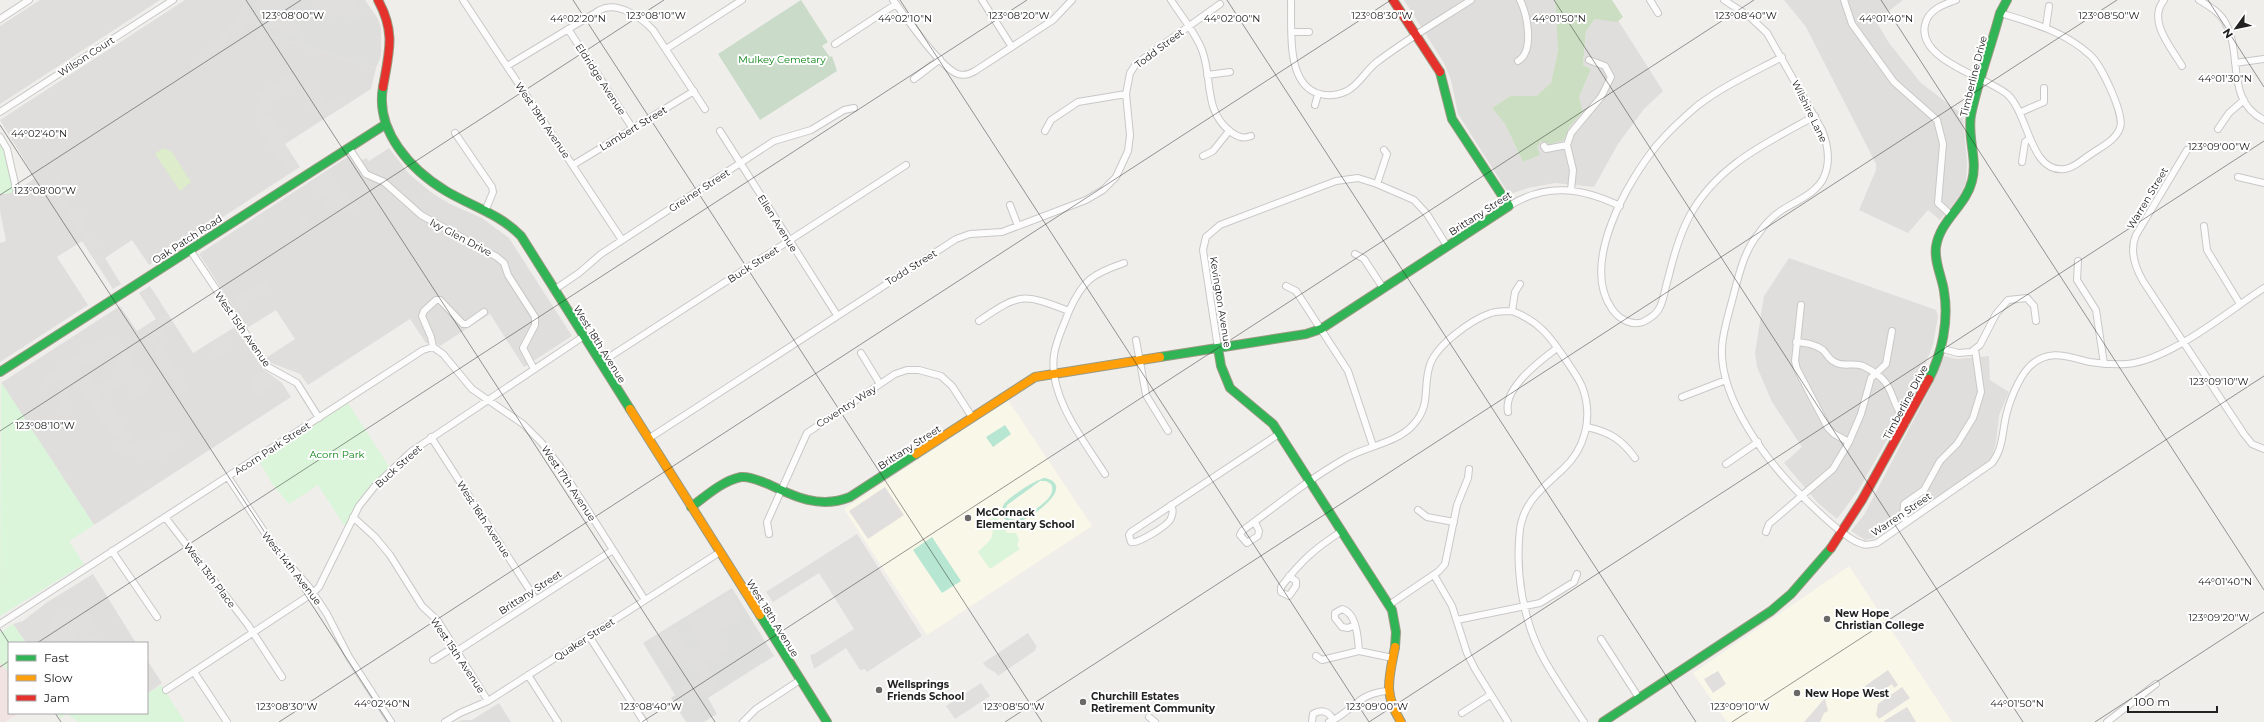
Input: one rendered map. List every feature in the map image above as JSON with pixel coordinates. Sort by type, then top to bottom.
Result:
[{"type":"street","points":[[0,19],[29,0]]},
{"type":"street","name":"Wilson Court","points":[[0,112],[173,0]]},
{"type":"street","name":"West 18th Avenue","points":[[378,0],[386,17],[391,40],[382,85],[382,106],[386,124],[403,153],[421,173],[449,193],[486,209],[506,221],[514,229],[584,336],[827,722]]},
{"type":"street","name":"West 19th Avenue","points":[[463,0],[622,240]]},
{"type":"street","points":[[666,50],[742,0]]},
{"type":"street","points":[[982,0],[1012,47]]},
{"type":"street","points":[[835,44],[895,2],[940,60],[960,77],[975,71],[1053,20],[1072,0]]},
{"type":"street","points":[[1171,0],[1200,46],[1207,74],[1212,106],[1221,122],[1229,131],[1242,138],[1251,136]]},
{"type":"street","points":[[1291,0],[1293,58],[1297,72],[1306,86],[1318,94],[1333,96],[1352,88],[1374,64],[1471,0]]},
{"type":"street","points":[[1393,0],[1442,75],[1445,85],[1447,108],[1452,119],[1508,206]]},
{"type":"street","points":[[1518,61],[1524,55],[1528,34],[1525,14],[1520,0]]},
{"type":"street","points":[[1650,0],[1658,13]]},
{"type":"street","name":"Wilshire Lane","points":[[1724,0],[1750,17],[1763,28],[1782,57],[1815,116],[1827,144],[1828,160],[1826,172],[1814,190],[1782,210],[1767,224],[1747,251],[1740,269],[1723,335],[1722,358],[1726,380],[1741,414],[1758,442],[1781,473],[1802,496],[1842,531]]},
{"type":"street","points":[[1844,0],[1854,26],[1894,82],[1937,120],[1944,144],[1938,202],[1951,215]]},
{"type":"street","points":[[1956,0],[1940,6],[1930,14],[1925,25],[1925,35],[1938,53],[1953,66],[1981,80],[1992,83],[2009,96],[2021,112],[2037,155],[2045,165],[2063,170],[2069,168],[2111,141],[2117,134],[2121,123],[2119,113],[2098,64],[2090,55],[2071,40],[2046,27],[2000,14]]},
{"type":"street","name":"Timberline Drive","points":[[1842,531],[1860,506],[1929,381],[1940,348],[1946,316],[1945,298],[1936,249],[1944,222],[1965,196],[1973,181],[1970,131],[1972,116],[2000,14],[2007,0]]},
{"type":"street","points":[[2164,0],[2157,11],[2158,23],[2182,66]]},
{"type":"street","points":[[2199,0],[2218,12],[2226,24],[2231,39],[2236,81],[2244,100],[2257,116],[2264,120]]},
{"type":"street","name":"Todd Street","points":[[648,439],[956,239],[970,234],[999,233],[1086,200],[1103,190],[1116,177],[1124,164],[1130,144],[1126,94],[1127,82],[1133,67],[1220,4]]},
{"type":"street","points":[[2046,27],[2049,6]]},
{"type":"street","points":[[507,66],[603,8],[614,7],[645,22],[666,50],[705,109]]},
{"type":"street","name":"Eldridge Avenue","points":[[568,29],[633,129]]},
{"type":"street","points":[[1292,32],[1310,32]]},
{"type":"street","points":[[1782,57],[1713,95],[1681,120],[1647,158],[1620,206],[1603,254],[1601,279],[1606,298],[1618,316],[1626,321],[1635,323],[1652,316],[1662,303],[1681,235],[1694,208],[1713,183],[1729,167],[1750,152],[1815,116]]},
{"type":"street","points":[[2234,63],[2264,59]]},
{"type":"street","points":[[914,79],[940,60]]},
{"type":"street","points":[[1571,190],[1573,170],[1567,145],[1571,133],[1601,97],[1610,82],[1610,73],[1607,67],[1589,60]]},
{"type":"street","points":[[1207,74],[1230,72]]},
{"type":"street","points":[[2021,112],[2044,102],[2044,88]]},
{"type":"street","name":"Lambert Street","points":[[573,165],[694,91]]},
{"type":"street","points":[[1045,131],[1051,120],[1078,102],[1126,94]]},
{"type":"street","points":[[1315,105],[1318,94]]},
{"type":"street","points":[[2218,129],[2229,113],[2244,100]]},
{"type":"street","name":"Greiner Street","points":[[554,290],[576,276],[601,254],[777,140],[811,130],[844,110],[854,108]]},
{"type":"street","name":"Oak Patch Road","points":[[0,372],[386,124]]},
{"type":"street","name":"Ellen Avenue","points":[[720,131],[837,315]]},
{"type":"street","points":[[1203,156],[1213,151],[1229,131]]},
{"type":"street","points":[[455,133],[492,187],[493,192],[486,209]]},
{"type":"street","points":[[0,137],[7,149],[16,188]]},
{"type":"street","points":[[2022,162],[2026,142],[2030,138]]},
{"type":"street","points":[[1544,146],[1546,149],[1567,145]]},
{"type":"street","name":"Ivy Glen Drive","points":[[349,148],[366,174],[384,182],[421,215],[497,256],[504,263],[508,275],[535,317],[535,325],[523,348],[534,369]]},
{"type":"street","points":[[1377,184],[1387,154],[1384,150]]},
{"type":"street","name":"Warren Street","points":[[2182,342],[2140,275],[2134,260],[2133,245],[2136,235],[2187,150]]},
{"type":"street","name":"Buck Street","points":[[600,363],[906,165]]},
{"type":"street","points":[[2238,177],[2264,183]]},
{"type":"street","name":"Kevington Avenue","points":[[1401,722],[1391,703],[1388,691],[1397,627],[1389,605],[1279,434],[1265,415],[1242,400],[1230,389],[1222,374],[1203,250],[1204,240],[1210,232],[1220,225],[1336,181],[1358,178],[1404,194],[1419,204],[1447,246]]},
{"type":"street","name":"Brittany Street","points":[[691,507],[731,481],[741,478],[752,478],[815,503],[828,504],[842,501],[1032,378],[1055,373],[1306,334],[1321,329],[1508,206],[1531,195],[1546,191],[1571,190],[1591,193],[1620,206]]},
{"type":"street","points":[[1010,205],[1018,226]]},
{"type":"street","points":[[2204,226],[2207,250],[2240,304]]},
{"type":"street","name":"West 15th Avenue","points":[[190,250],[268,366],[296,383],[319,418]]},
{"type":"street","points":[[1354,254],[1364,259],[1383,288]]},
{"type":"street","points":[[2078,261],[2077,280],[2096,310],[2104,364]]},
{"type":"street","points":[[1105,474],[1062,403],[1055,373],[1055,349],[1069,311],[1078,292],[1090,278],[1124,263]]},
{"type":"street","points":[[1512,311],[1515,292],[1520,284]]},
{"type":"street","points":[[1286,286],[1296,291],[1348,371],[1373,446]]},
{"type":"street","name":"Warren Street","points":[[1842,531],[1862,544],[1870,545],[1877,543],[1992,463],[1998,455],[2002,443],[2005,420],[2013,397],[2030,366],[2046,356],[2056,354],[2104,364],[2127,364],[2148,360],[2182,342],[2264,288]]},
{"type":"street","points":[[979,321],[1005,303],[1023,298],[1035,298],[1069,311]]},
{"type":"street","points":[[1940,348],[1958,353],[1971,352],[1980,345],[1996,314],[2008,300],[2027,298],[2034,306],[2036,321]]},
{"type":"street","points":[[433,347],[431,337],[423,319],[424,311],[439,299],[461,323],[465,324],[484,312]]},
{"type":"street","points":[[1801,305],[1795,361],[1828,428],[1834,434],[1849,442]]},
{"type":"street","points":[[1255,522],[1310,481],[1344,459],[1400,436],[1418,419],[1426,401],[1429,367],[1437,350],[1481,318],[1491,314],[1512,311],[1536,322],[1546,332],[1583,389],[1588,427],[1579,450],[1571,460],[1540,488],[1524,514],[1520,544],[1525,607],[1531,630],[1545,661],[1584,722]]},
{"type":"street","points":[[1766,532],[1770,524],[1833,469],[1849,442],[1861,414],[1871,378],[1886,364],[1892,331]]},
{"type":"street","name":"Buck Street","points":[[166,690],[314,593],[319,587],[353,517],[375,486],[412,451],[584,336]]},
{"type":"street","points":[[1136,340],[1146,395],[1168,431]]},
{"type":"street","points":[[1796,342],[1813,344],[1822,350],[1833,361],[1862,366],[1883,378],[1889,385],[1896,409],[1906,423]]},
{"type":"street","points":[[2182,342],[2248,440],[2257,447],[2264,449]]},
{"type":"street","name":"Acorn Park Street","points":[[2,622],[422,350],[433,347]]},
{"type":"street","name":"West 17th Avenue","points":[[433,347],[443,354],[472,389],[523,424],[541,442],[559,465],[645,600]]},
{"type":"street","points":[[1508,412],[1508,401],[1522,378],[1557,348]]},
{"type":"street","points":[[1907,522],[1903,516],[1904,504],[1924,490],[1940,461],[1957,444],[1973,418],[1981,392],[1975,349]]},
{"type":"street","points":[[861,353],[880,384]]},
{"type":"street","name":"Coventry Way","points":[[768,534],[766,524],[802,440],[809,431],[895,374],[907,370],[931,372],[948,383],[972,417]]},
{"type":"street","points":[[1682,397],[1726,380]]},
{"type":"street","points":[[1588,427],[1607,432],[1617,437],[1635,458]]},
{"type":"street","points":[[1171,506],[1172,514],[1169,522],[1139,542],[1131,542],[1129,534],[1131,532],[1279,434]]},
{"type":"street","name":"West 16th Avenue","points":[[431,437],[536,600]]},
{"type":"street","points":[[1726,464],[1758,442]]},
{"type":"street","points":[[1389,605],[1443,568],[1447,560],[1457,506],[1468,478],[1469,469]]},
{"type":"street","name":"West 14th Avenue","points":[[228,477],[275,548],[314,593],[327,614],[349,657],[392,722]]},
{"type":"street","points":[[1418,510],[1423,516],[1454,522]]},
{"type":"street","name":"West 13th Place","points":[[165,517],[254,633]]},
{"type":"street","name":"West 15th Avenue","points":[[353,517],[388,552],[422,606],[436,618],[488,701]]},
{"type":"street","points":[[1289,576],[1308,555],[1342,531]]},
{"type":"street","points":[[1603,722],[1782,603],[1801,585],[1842,531]]},
{"type":"street","name":"Brittany Street","points":[[432,660],[455,649],[536,600],[613,550]]},
{"type":"street","points":[[112,551],[156,617]]},
{"type":"street","name":"Quaker Street","points":[[445,722],[460,713],[488,701],[720,552]]},
{"type":"street","points":[[1457,620],[1525,607],[1546,600],[1576,580],[1577,574]]},
{"type":"street","points":[[1434,575],[1452,606],[1467,652],[1490,695],[1508,722]]},
{"type":"street","points":[[1355,625],[1359,651]]},
{"type":"street","points":[[254,633],[282,677]]},
{"type":"street","points":[[589,636],[644,722]]},
{"type":"street","points":[[1601,639],[1639,698]]},
{"type":"street","points":[[1316,656],[1322,660],[1359,651],[1393,658]]},
{"type":"street","points":[[194,672],[227,722]]},
{"type":"street","points":[[528,675],[558,722]]},
{"type":"street","points":[[743,722],[756,709],[800,680]]},
{"type":"street","points":[[2107,722],[2156,684]]},
{"type":"street","points":[[1312,722],[1313,714],[1323,711],[1328,712],[1331,721],[1341,717],[1362,697],[1371,693],[1388,691]]},
{"type":"street","points":[[1462,713],[1490,695]]},
{"type":"street","points":[[1149,717],[1155,722]]},
{"type":"shaded area","points":[[40,0],[160,0],[0,104],[0,26]]},
{"type":"shaded area","points":[[185,0],[248,0],[243,3],[263,34],[376,68],[371,89],[285,144],[300,167],[149,265],[132,240],[105,258],[121,284],[113,289],[82,241],[57,257],[88,305],[0,362],[0,243],[6,241],[0,211],[0,194],[11,193],[12,189],[22,187],[35,178],[0,120]]},
{"type":"shaded area","points":[[248,0],[365,0],[378,19],[381,28],[381,56],[376,68],[263,34],[243,3]]},
{"type":"shaded area","points":[[258,0],[280,0],[277,2],[280,6],[284,4],[295,20],[292,22],[299,28],[298,34],[295,36],[268,27],[253,3]]},
{"type":"shaded area","points":[[310,0],[354,0],[364,15],[357,20],[355,17],[351,19],[341,15],[332,20],[329,15],[320,17]]},
{"type":"shaded area","points":[[1404,0],[1555,0],[1558,50],[1551,83],[1536,96],[1510,96],[1492,108],[1505,124],[1523,162],[1541,141],[1564,140],[1570,126],[1583,112],[1579,97],[1591,69],[1583,65],[1586,31],[1595,19],[1618,20],[1663,91],[1644,109],[1618,144],[1594,187],[1555,183],[1528,188],[1513,193],[1507,191],[1458,114],[1451,80],[1444,63]]},
{"type":"shaded area","points":[[1784,0],[1903,0],[1876,21],[1889,43],[1921,83],[1963,115],[1967,163],[1966,182],[1960,196],[1940,220],[1928,210],[1908,233],[1859,210],[1876,170],[1876,164],[1806,27]]},
{"type":"shaded area","points":[[243,13],[247,18],[246,20],[248,23],[233,37],[230,34],[227,37],[229,41],[215,54],[212,51],[209,54],[212,57],[197,71],[190,63]]},
{"type":"shaded area","points":[[291,73],[299,86],[263,108],[255,96]]},
{"type":"shaded area","points":[[313,83],[327,104],[343,94],[348,102],[323,118],[319,111],[315,113],[301,91]]},
{"type":"shaded area","points":[[269,114],[287,141],[283,145],[295,164],[286,170],[255,122]]},
{"type":"shaded area","points":[[389,148],[409,174],[432,193],[450,204],[482,218],[509,238],[572,336],[524,367],[490,314],[440,346],[435,343],[426,343],[410,319],[308,385],[300,374],[269,362],[266,358],[295,339],[276,310],[247,328],[199,254],[355,152],[361,161],[366,158],[369,161]]},
{"type":"shaded area","points":[[331,172],[355,209],[345,215],[339,206],[330,212],[324,203],[327,201],[324,196],[320,198],[311,185]]},
{"type":"shaded area","points":[[57,177],[72,199],[69,202],[75,211],[79,209],[86,220],[83,223],[88,232],[92,230],[100,242],[90,248],[47,183]]},
{"type":"shaded area","points":[[306,213],[313,224],[302,231],[296,222]]},
{"type":"shaded area","points":[[1789,258],[1936,310],[1938,316],[1933,345],[1913,394],[1859,489],[1837,519],[1818,503],[1784,463],[1802,447],[1772,402],[1757,367],[1755,353],[1764,296]]},
{"type":"shaded area","points":[[265,280],[271,289],[241,308],[235,299]]},
{"type":"shaded area","points":[[150,286],[193,353],[235,327],[264,370],[282,383],[291,397],[94,525],[1,383],[120,306],[137,331],[156,319],[139,293]]},
{"type":"shaded area","points":[[145,290],[149,295],[152,293],[163,310],[160,312],[162,316],[166,314],[173,325],[165,330],[141,292]]},
{"type":"shaded area","points":[[156,321],[166,336],[160,339],[158,336],[156,338],[189,389],[181,394],[168,374],[171,372],[170,370],[166,372],[153,351],[156,349],[153,344],[150,346],[143,335],[147,333],[145,329]]},
{"type":"shaded area","points":[[108,335],[111,340],[117,336],[135,364],[132,367],[137,376],[141,374],[151,389],[137,398],[127,384],[129,380],[107,395],[100,384],[121,370],[124,374],[126,372],[123,367],[119,369],[110,356],[114,353],[110,348],[107,350],[109,353],[89,366],[86,362],[70,373],[75,375],[75,385],[70,385],[71,416],[63,416],[63,409],[59,409],[58,384],[63,384],[63,379],[46,388],[40,379]]},
{"type":"shaded area","points":[[222,337],[228,345],[224,348],[226,352],[216,358],[208,346]]},
{"type":"shaded area","points":[[1944,356],[1957,359],[1989,356],[1990,380],[2009,392],[1999,415],[1996,442],[1992,457],[1985,465],[1874,538],[1865,540],[1851,531],[1864,515],[1933,383]]},
{"type":"shaded area","points":[[262,372],[274,382],[269,389],[266,386],[264,389],[266,391],[257,396],[249,383]]},
{"type":"shaded area","points":[[88,377],[103,401],[107,398],[132,437],[128,440],[112,436],[84,393],[88,390],[85,385],[81,387],[78,382]]},
{"type":"shaded area","name":"McCornack Elementary School","points":[[1008,400],[1092,526],[927,635],[844,509]]},
{"type":"shaded area","points":[[177,429],[186,443],[162,459],[158,455],[157,460],[111,453],[112,441],[115,440],[134,443],[135,439],[153,442],[153,446],[157,447],[160,445],[158,442]]},
{"type":"shaded area","points":[[885,487],[904,515],[868,539],[849,511]]},
{"type":"shaded area","points":[[857,534],[922,636],[867,672],[865,669],[860,670],[846,648],[814,669],[810,655],[854,629],[819,573],[773,602],[766,592]]},
{"type":"shaded area","name":"New Hope Christian College","points":[[1849,566],[1952,722],[1727,722],[1693,673]]},
{"type":"shaded area","points":[[93,574],[135,642],[25,642],[13,624],[23,621],[46,603]]},
{"type":"shaded area","points":[[732,588],[774,656],[708,698],[717,714],[704,722],[686,722],[671,698],[675,695],[643,643]]},
{"type":"shaded area","points":[[730,593],[739,607],[740,620],[719,631],[730,648],[721,653],[724,658],[714,665],[709,658],[704,661],[720,685],[704,695],[702,691],[688,699],[681,688],[700,676],[691,662],[685,661],[668,671],[650,641],[675,626],[691,651],[701,645],[686,620]]},
{"type":"shaded area","points":[[83,607],[85,615],[92,614],[93,627],[88,627],[87,629],[92,638],[98,635],[102,642],[87,642],[85,637],[78,635],[76,642],[51,641],[52,635],[48,634],[52,616],[56,617],[65,611],[67,613],[68,608]]},
{"type":"shaded area","points":[[1028,633],[1037,647],[1035,648],[1036,650],[998,676],[983,663]]},
{"type":"shaded area","points":[[0,662],[8,672],[8,714],[17,714],[5,722],[0,722]]},
{"type":"shaded area","points":[[148,662],[162,683],[148,693]]},
{"type":"shaded area","points":[[1888,670],[1898,685],[1894,688],[1892,684],[1873,698],[1865,686]]},
{"type":"shaded area","points":[[1718,671],[1726,684],[1713,693],[1704,679]]},
{"type":"shaded area","points":[[981,683],[990,696],[955,719],[946,706]]},
{"type":"shaded area","points":[[1902,687],[1910,698],[1879,719],[1876,715],[1878,704]]},
{"type":"shaded area","points":[[1825,698],[1828,711],[1824,713],[1820,722],[1804,722]]},
{"type":"shaded area","points":[[499,703],[511,722],[458,722],[462,720],[472,720]]},
{"type":"shaded area","points":[[1907,707],[1916,722],[1884,721]]},
{"type":"green space","name":"Mulkey Cemetary","points":[[801,0],[828,42],[822,46],[830,57],[832,56],[837,71],[760,120],[718,54]]},
{"type":"green space","points":[[1555,0],[1612,0],[1623,17],[1617,22],[1595,19],[1586,31],[1583,65],[1591,69],[1579,97],[1583,112],[1570,126],[1564,140],[1550,144],[1541,141],[1537,147],[1540,155],[1523,162],[1505,124],[1492,108],[1510,96],[1536,96],[1551,83],[1558,50]]},
{"type":"green space","points":[[0,144],[5,153],[13,190],[11,193],[0,194]]},
{"type":"green space","points":[[163,148],[172,152],[191,182],[180,191],[155,154]]},
{"type":"green space","points":[[1,382],[94,525],[69,541],[84,564],[0,616]]},
{"type":"green space","name":"Acorn Park","points":[[348,403],[390,468],[369,488],[354,510],[346,528],[318,485],[289,504],[273,485],[259,461]]},
{"type":"green space","points":[[1005,425],[1011,434],[993,447],[986,437]]},
{"type":"green space","points":[[1045,478],[1054,482],[1056,488],[1054,495],[1048,502],[1023,520],[1010,522],[1005,519],[1002,512],[1004,504],[1024,488]],"holes":[[[1040,481],[1046,481],[1051,484],[1052,490],[1051,495],[1047,500],[1018,520],[1009,519],[1005,512],[1007,505]]]},
{"type":"green space","points":[[996,516],[1007,533],[1016,533],[1019,539],[1017,545],[1020,549],[990,569],[978,552],[991,539],[993,532],[987,521]]},
{"type":"green space","points":[[932,537],[961,581],[942,593],[913,550]]},
{"type":"green space","points":[[13,624],[25,642],[8,642],[8,671],[0,663],[0,633]]},
{"type":"green space","points":[[161,685],[185,722],[79,722],[67,714],[148,714],[148,693]]},
{"type":"green space","points":[[56,714],[67,714],[61,718]]},
{"type":"traffic: fast","points":[[1929,379],[1941,348],[1946,314],[1944,291],[1937,264],[1936,247],[1938,237],[1969,190],[1972,181],[1974,165],[1970,132],[1971,115],[2000,13],[2007,0]]},
{"type":"traffic: fast","points":[[1160,357],[1306,334],[1321,329],[1509,206],[1452,119],[1440,72]]},
{"type":"traffic: fast","points":[[383,87],[382,103],[385,119],[390,134],[398,148],[420,172],[433,182],[446,191],[495,216],[513,228],[521,236],[630,409]]},
{"type":"traffic: fast","points":[[0,372],[386,124]]},
{"type":"traffic: fast","points":[[1218,348],[1221,366],[1230,388],[1273,424],[1392,610],[1396,632],[1395,647]]},
{"type":"traffic: fast","points":[[691,507],[721,485],[741,477],[755,479],[808,500],[818,502],[839,500],[850,497],[916,454]]},
{"type":"traffic: fast","points":[[1603,722],[1771,611],[1791,594],[1831,548]]},
{"type":"traffic: fast","points":[[760,615],[827,722]]},
{"type":"traffic: slow","points":[[916,454],[1035,377],[1160,357]]},
{"type":"traffic: slow","points":[[630,409],[760,615]]},
{"type":"traffic: slow","points":[[1395,647],[1389,686],[1392,703],[1401,722]]},
{"type":"traffic: jam","points":[[378,0],[384,12],[390,43],[383,87]]},
{"type":"traffic: jam","points":[[1393,0],[1440,72]]},
{"type":"traffic: jam","points":[[1831,548],[1862,500],[1929,379]]},
{"type":"place","name":"McCornack Elementary School","points":[[968,518]]},
{"type":"place","name":"New Hope Christian College","points":[[1827,619]]},
{"type":"place","name":"Wellsprings Friends School","points":[[879,690]]},
{"type":"place","name":"New Hope West","points":[[1797,693]]},
{"type":"place","name":"Churchill Estates Retirement Community","points":[[1083,702]]}]
